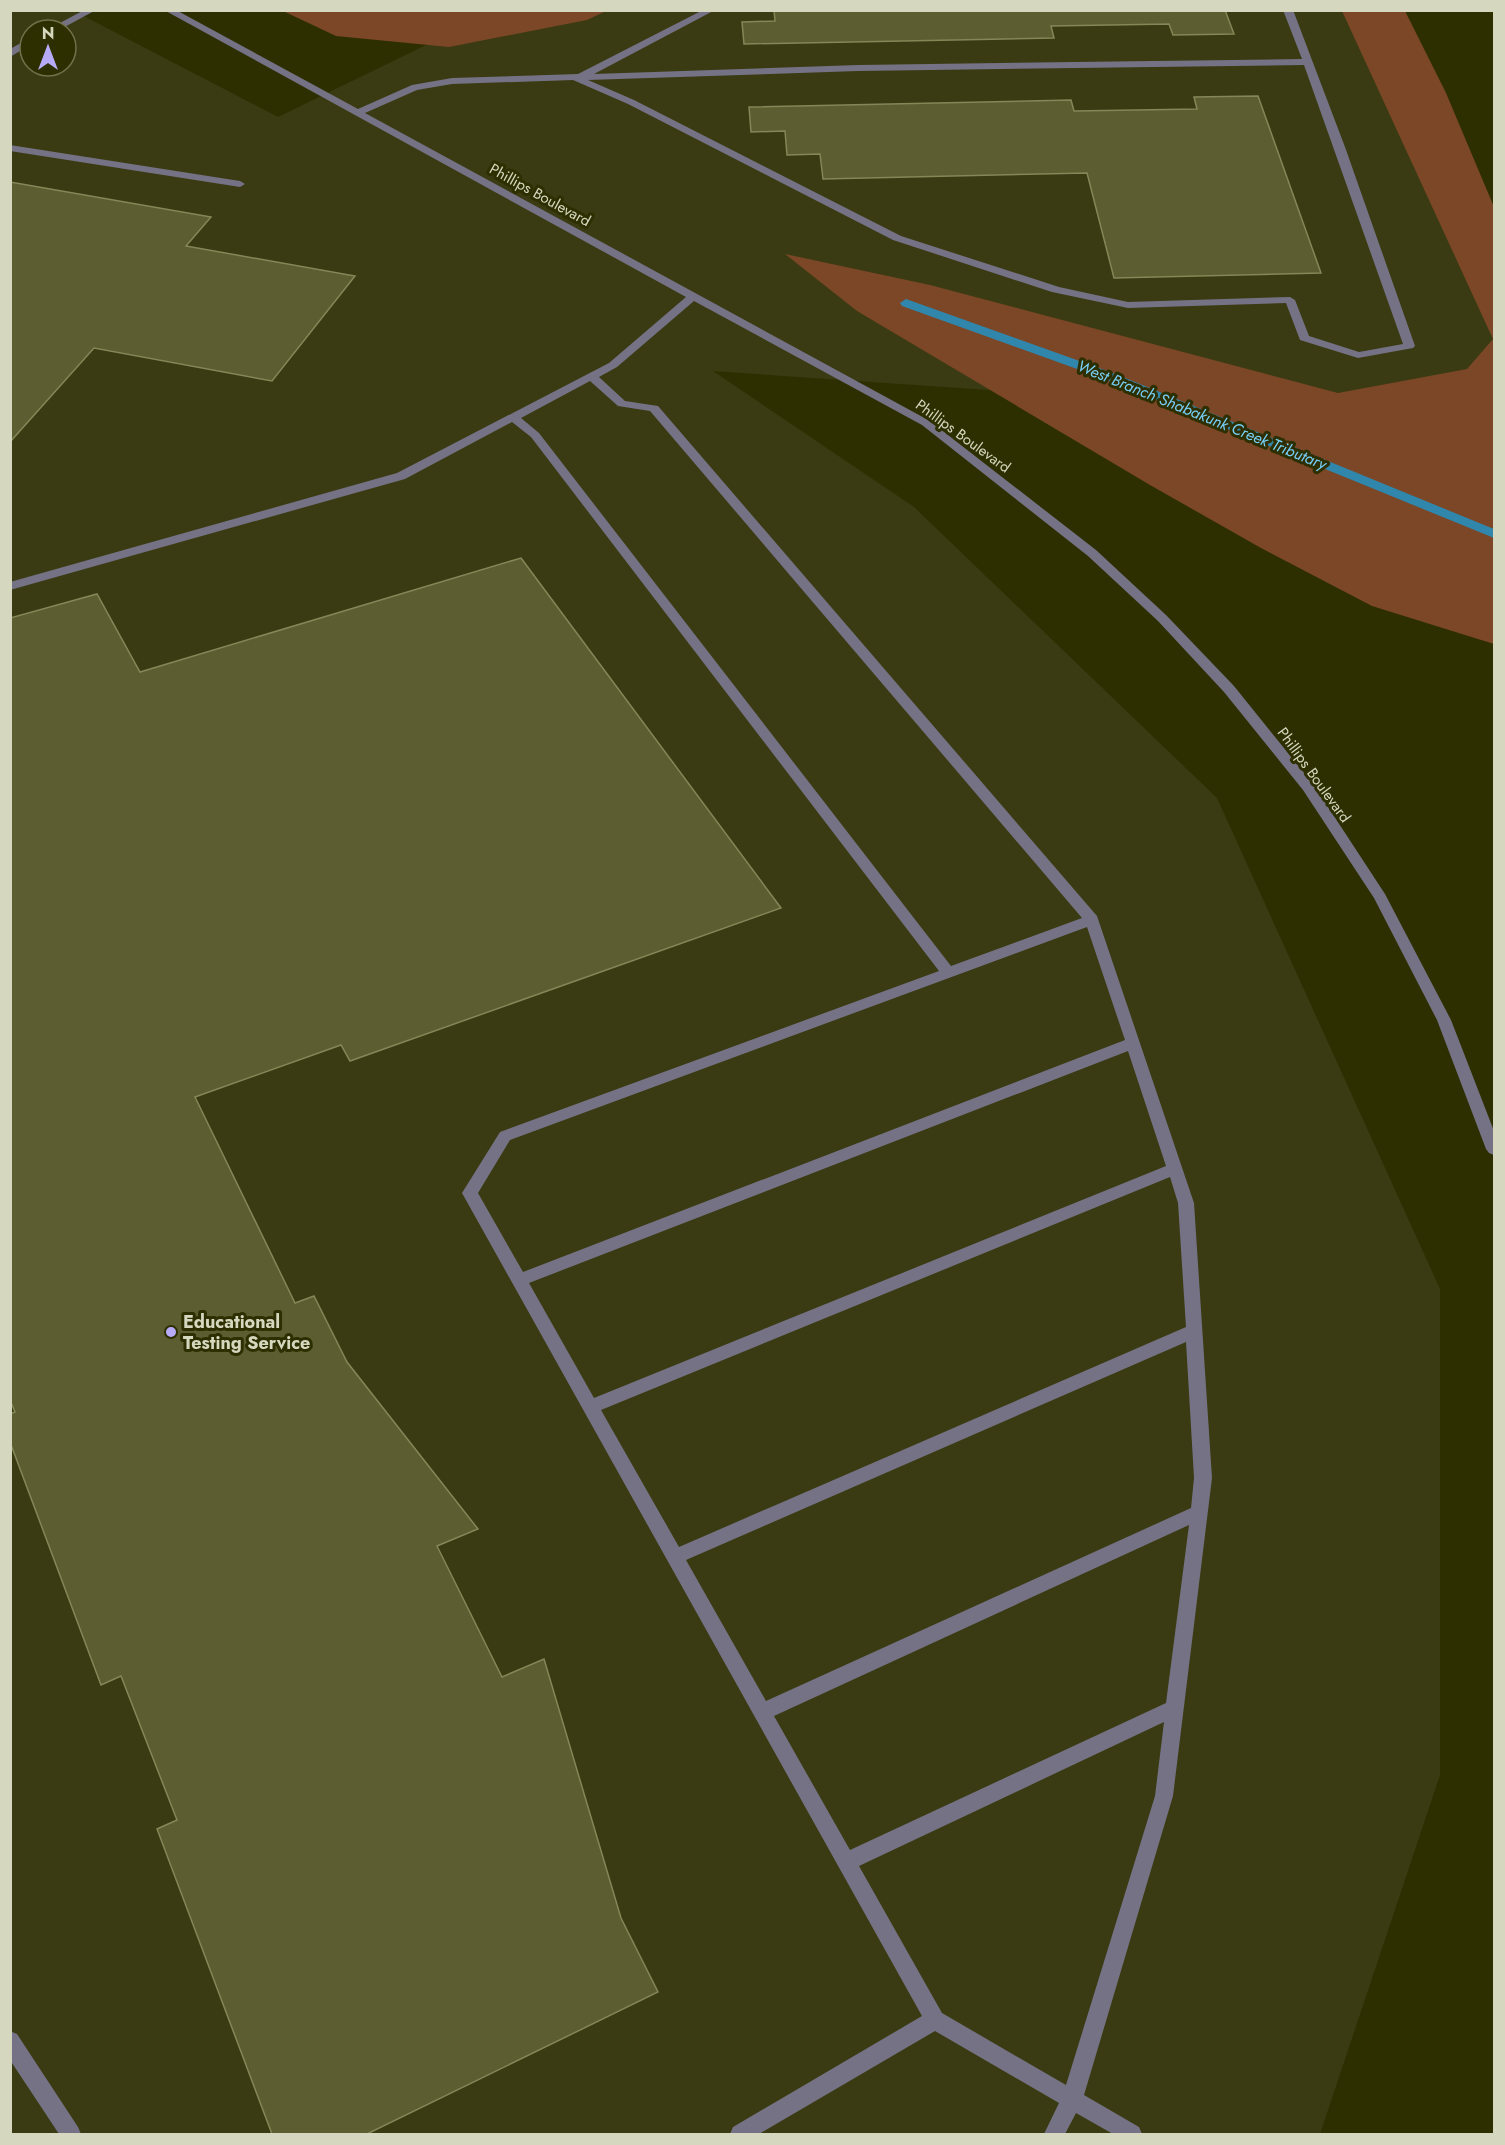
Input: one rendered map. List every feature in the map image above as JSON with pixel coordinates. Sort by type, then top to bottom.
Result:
[{"type":"street","points":[[76,18],[92,10]]},
{"type":"street","name":"Phillips Boulevard","points":[[168,10],[926,423],[1092,553],[1162,618],[1229,689],[1308,787],[1380,897],[1444,1020],[1494,1149]]},
{"type":"street","points":[[576,78],[711,10]]},
{"type":"street","points":[[576,78],[631,102],[897,238],[1056,290],[1128,305],[1290,300],[1304,338],[1358,355],[1409,346],[1340,147],[1288,10]]},
{"type":"street","points":[[358,113],[416,87],[452,81],[858,68],[1307,62]]},
{"type":"street","points":[[10,148],[240,184]]},
{"type":"street","points":[[10,586],[400,476],[613,365],[694,296]]},
{"type":"street","points":[[591,376],[622,404],[654,408],[1092,920],[1186,1203],[1203,1478],[1164,1796],[1072,2099],[1054,2134]]},
{"type":"street","points":[[513,417],[534,435],[948,972]]},
{"type":"street","points":[[1092,920],[505,1136],[470,1193],[935,2020],[1132,2134]]},
{"type":"street","points":[[519,1280],[1133,1043]]},
{"type":"street","points":[[590,1407],[1174,1169]]},
{"type":"street","points":[[675,1557],[1194,1331]]},
{"type":"street","points":[[762,1712],[1199,1512]]},
{"type":"street","points":[[846,1862],[1174,1708]]},
{"type":"street","points":[[740,2134],[935,2020]]},
{"type":"street","points":[[10,2042],[71,2134]]},
{"type":"shaded area","points":[[11,11],[74,11],[278,117],[496,11],[1350,11],[1494,316],[1494,382],[1363,416],[713,371],[914,507],[1217,798],[1440,1289],[1440,1775],[1320,2134],[11,2134]]},
{"type":"shaded area","points":[[283,11],[606,11],[587,20],[449,47],[336,36]]},
{"type":"shaded area","points":[[1342,11],[1405,11],[1446,93],[1494,207],[1494,644],[1372,606],[1261,548],[1150,485],[857,311],[785,254],[930,285],[1338,393],[1467,369],[1493,339]]},
{"type":"building","points":[[774,10],[1225,10],[1234,34],[1173,35],[1169,24],[1051,26],[1054,38],[744,44],[742,22],[775,21]]},
{"type":"building","points":[[1258,96],[1321,273],[1114,278],[1087,173],[823,179],[820,154],[787,155],[785,131],[751,132],[749,107],[1071,100],[1074,111],[1197,109],[1194,97]]},
{"type":"building","points":[[10,182],[211,217],[186,246],[355,276],[272,381],[94,348],[10,442]]},
{"type":"building","name":"Educational Testing Service","points":[[521,558],[781,908],[350,1061],[341,1045],[195,1097],[295,1303],[314,1296],[347,1362],[478,1529],[437,1546],[502,1677],[544,1659],[621,1918],[658,1992],[367,2134],[272,2134],[157,1829],[177,1820],[121,1676],[101,1685],[10,1442],[10,1414],[15,1412],[10,1400],[10,618],[97,594],[140,672]]},
{"type":"waterway","name":"West Branch Shabakunk Creek Tributary","points":[[906,303],[1109,376],[1494,534]]},
{"type":"place","name":"Educational Testing Service","points":[[171,1332]]}]
